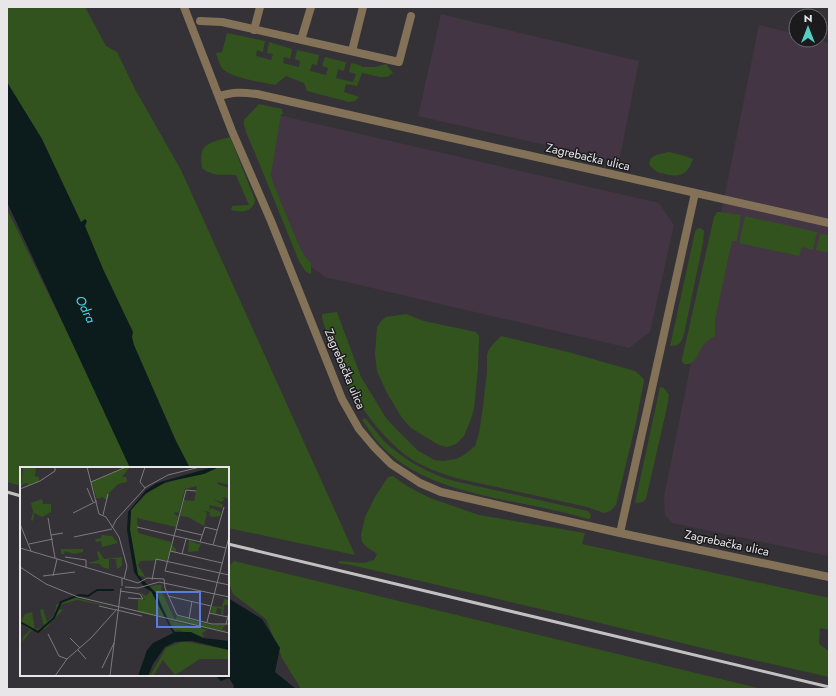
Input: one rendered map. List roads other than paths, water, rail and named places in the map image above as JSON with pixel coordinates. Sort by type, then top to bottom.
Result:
[{"type":"street","name":"Zagrebačka ulica","points":[[184,7],[235,138],[271,221],[342,399],[359,429],[391,464],[420,483],[442,492],[620,533],[829,577]]},
{"type":"street","points":[[254,30],[260,7]]},
{"type":"street","points":[[301,40],[311,7]]},
{"type":"street","points":[[352,51],[362,7]]},
{"type":"street","points":[[200,21],[222,22],[399,62],[412,16]]},
{"type":"street","name":"Zagrebačka ulica","points":[[219,96],[241,92],[257,94],[829,223]]},
{"type":"street","points":[[620,533],[695,193]]},
{"type":"water","name":"Odra","points":[[7,82],[42,139],[81,222],[85,219],[87,221],[85,226],[103,269],[133,332],[132,337],[134,345],[176,441],[189,467],[130,467],[7,202]]},
{"type":"water","points":[[229,599],[262,619],[280,648],[275,672],[296,689],[233,689],[234,686],[229,678],[221,681],[216,676],[229,676]]},
{"type":"railway","points":[[7,492],[20,496]]},
{"type":"railway","points":[[229,544],[829,687]]}]
